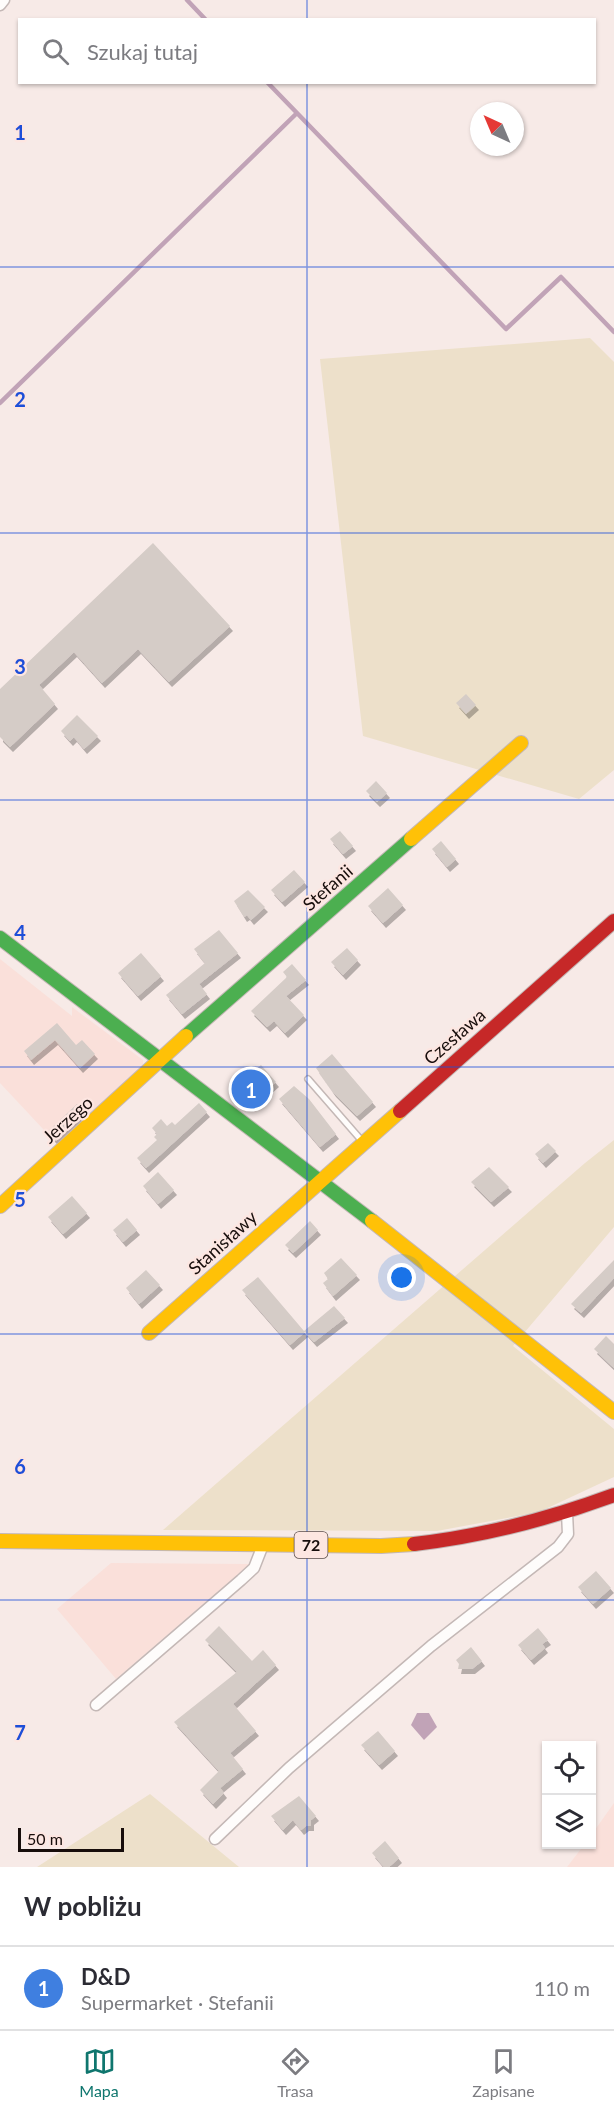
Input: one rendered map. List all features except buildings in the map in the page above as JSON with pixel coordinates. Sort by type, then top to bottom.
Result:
[{"type":"street","points":[[0,5],[4,0]]},
{"type":"street","name":"Stefanii","points":[[159,1060],[521,743]]},
{"type":"street","name":"Czesława","points":[[320,1180],[614,921]]},
{"type":"street","points":[[0,938],[320,1180],[614,1412]]},
{"type":"street","name":"Jerzego","points":[[0,1206],[159,1060]]},
{"type":"street","name":"Stanisławy","points":[[149,1333],[320,1180]]},
{"type":"street","name":"72","points":[[0,1541],[381,1546],[435,1543],[499,1533],[567,1513],[614,1495]]},
{"type":"street","points":[[215,1839],[289,1768],[413,1661],[558,1548],[568,1534],[567,1513]]},
{"type":"street","points":[[96,1705],[242,1580],[254,1568],[263,1545]]},
{"type":"lane","points":[[308,1079],[363,1142]]},
{"type":"shaded area","points":[[590,338],[614,362],[614,770],[579,799],[363,736],[320,359]]},
{"type":"shaded area","points":[[0,959],[72,1016],[72,1007],[143,1060],[143,1068],[58,1145],[0,1083]]},
{"type":"shaded area","points":[[614,1140],[614,1227],[513,1346],[614,1429],[614,1477],[539,1512],[437,1531],[163,1530],[585,1163]]},
{"type":"shaded area","points":[[111,1563],[250,1564],[116,1679],[57,1609]]},
{"type":"shaded area","points":[[417,1713],[429,1713],[437,1727],[424,1740],[411,1725]]},
{"type":"shaded area","points":[[150,1794],[239,1867],[37,1867]]},
{"type":"shaded area","points":[[614,1803],[614,1867],[567,1867],[581,1849],[596,1849],[596,1828]]},
{"type":"waterway","points":[[187,0],[204,18]]},
{"type":"waterway","points":[[269,84],[506,329],[561,277],[614,332]]},
{"type":"waterway","points":[[0,403],[297,113]]},
{"type":"traffic: fast","points":[[186,1036],[411,839]]},
{"type":"traffic: fast","points":[[0,938],[372,1221]]},
{"type":"traffic: slow","points":[[411,839],[521,743]]},
{"type":"traffic: slow","points":[[0,1206],[186,1036]]},
{"type":"traffic: slow","points":[[149,1333],[400,1111]]},
{"type":"traffic: slow","points":[[372,1221],[614,1412]]},
{"type":"traffic: slow","points":[[0,1541],[381,1546],[414,1544]]},
{"type":"traffic: jam","points":[[400,1111],[614,921]]},
{"type":"traffic: jam","points":[[414,1544],[516,1526],[614,1495]]},
{"type":"place","name":"D&D","points":[[251,1089]]}]
